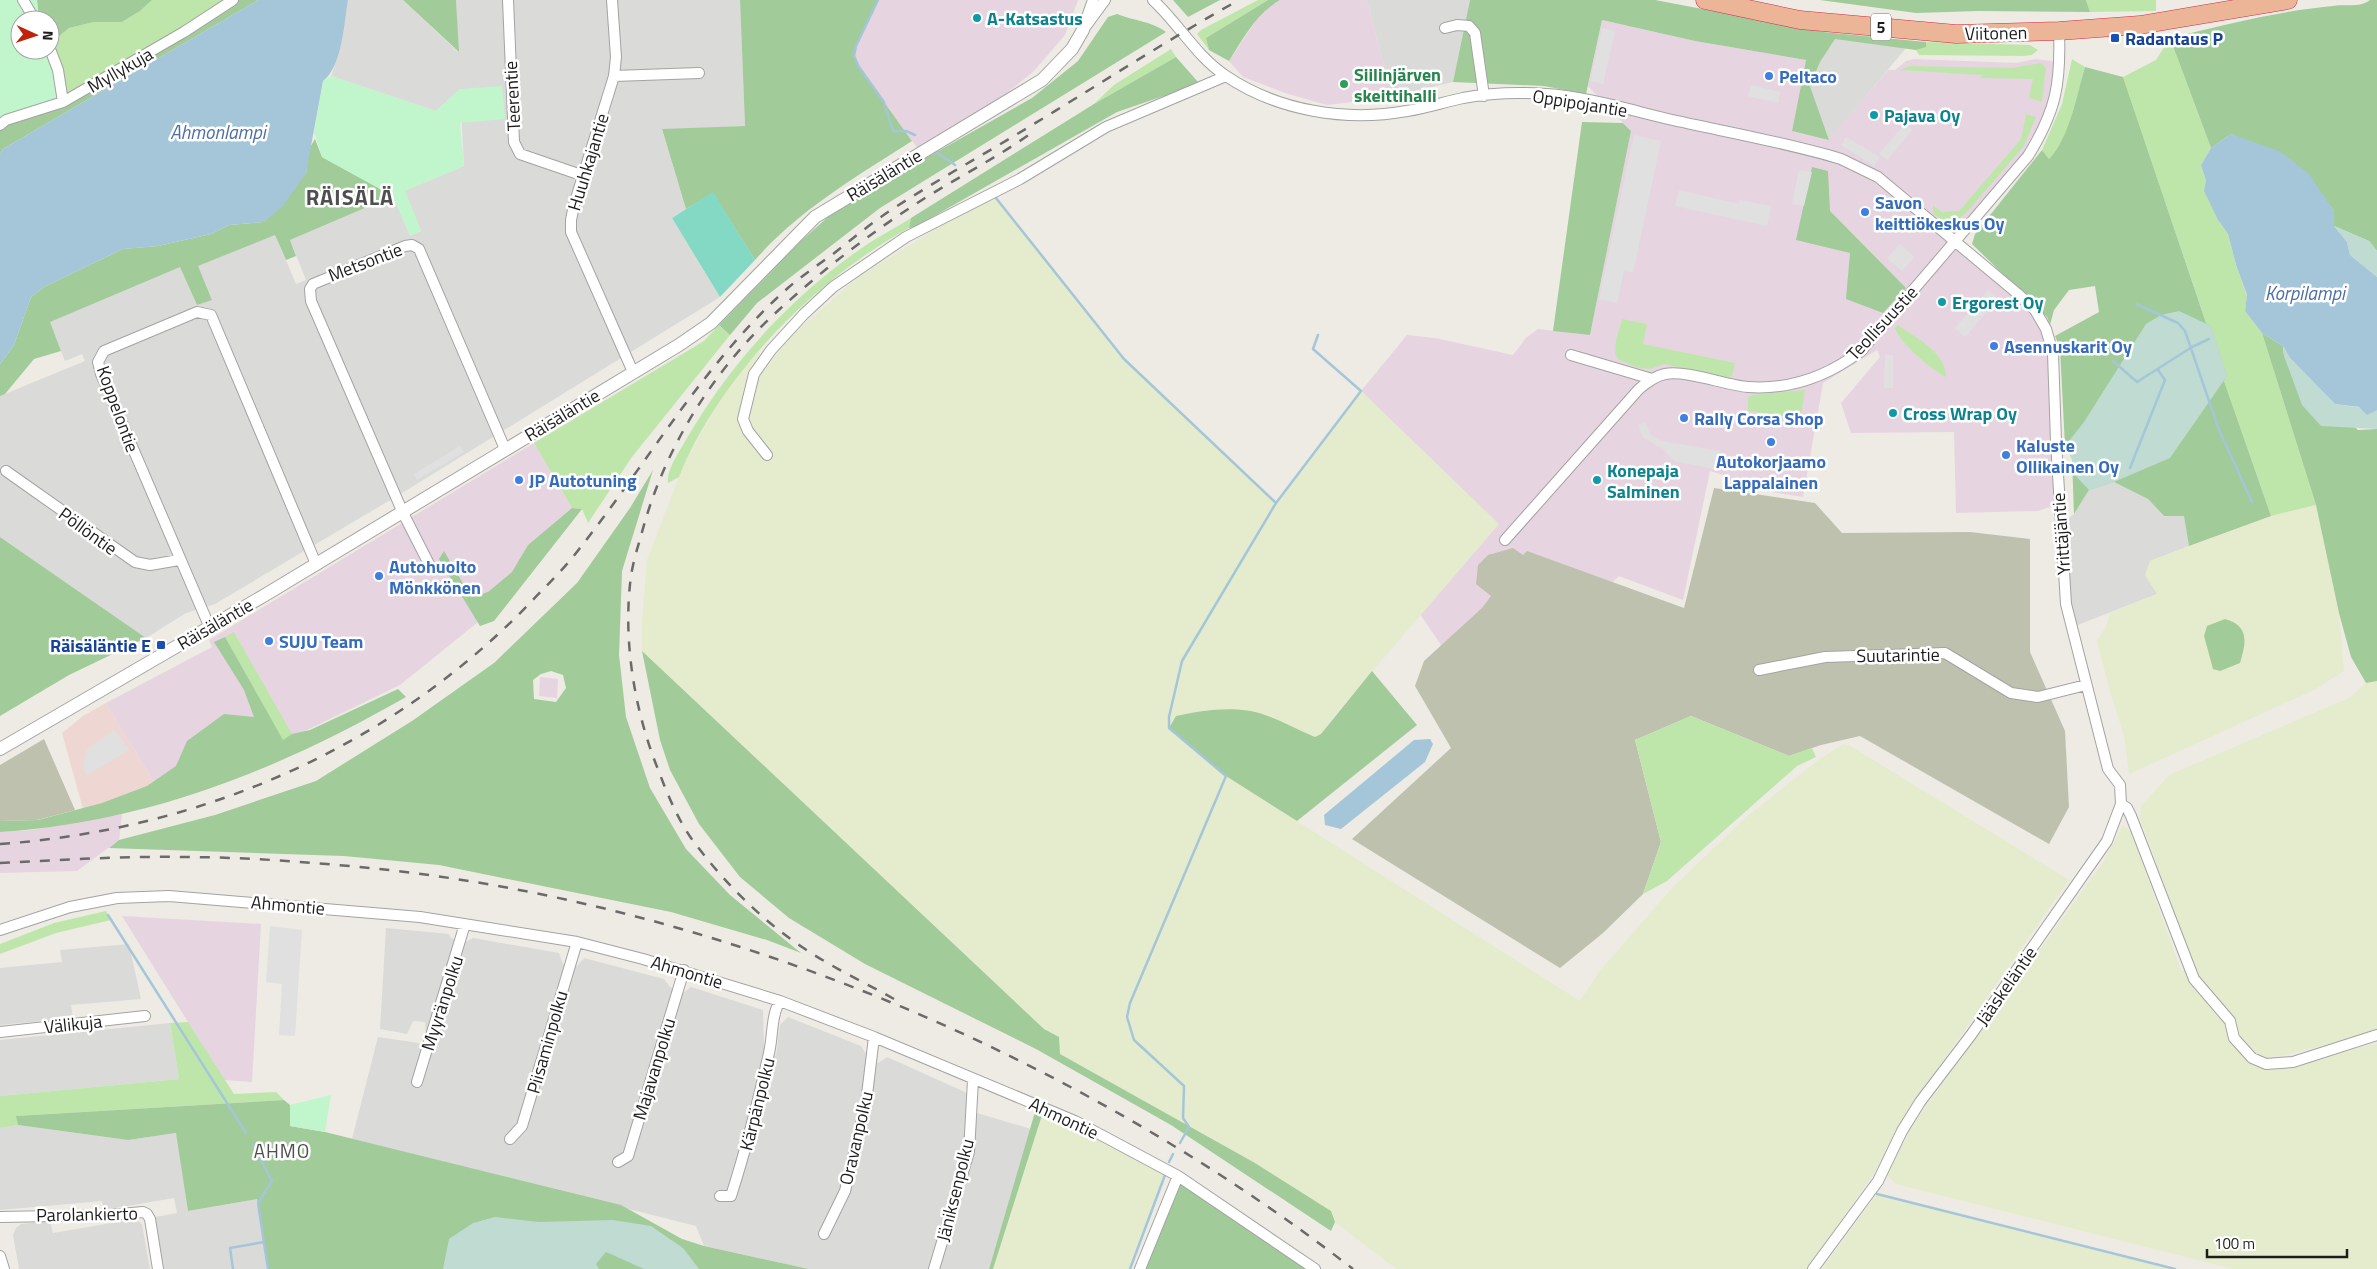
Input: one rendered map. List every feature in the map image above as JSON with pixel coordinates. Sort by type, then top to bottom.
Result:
[{"type":"highway","name":"Viitonen","points":[[1705,0],[1800,20],[1956,34],[2059,31],[2140,25],[2288,0]]},
{"type":"street","name":"Myllykuja","points":[[0,125],[6,120],[63,102],[184,32],[233,0]]},
{"type":"street","name":"Teerentie","points":[[508,0],[514,142],[520,154],[584,176]]},
{"type":"street","name":"Huuhkajantie","points":[[612,0],[616,57],[614,76],[570,220],[571,232],[633,372]]},
{"type":"street","points":[[1083,30],[1093,0]]},
{"type":"street","points":[[1083,30],[1105,0]]},
{"type":"street","name":"Oppipojantie","points":[[1152,0],[1170,17],[1195,50],[1226,76],[1266,97],[1300,108],[1334,114],[1374,116],[1408,111],[1463,98],[1504,93],[1548,94],[1598,103],[1835,157],[1878,177],[1954,240]]},
{"type":"street","points":[[1445,28],[1457,25],[1469,26],[1475,33],[1484,96]]},
{"type":"street","name":"Räisäläntie","points":[[0,749],[210,628],[403,513],[711,323],[815,217],[1042,80],[1072,49],[1083,30]]},
{"type":"street","name":"Teollisuustie","points":[[1652,379],[1667,374],[1746,387],[1768,388],[1791,384],[1840,367],[1861,351],[1954,240],[2028,156],[2051,114],[2057,91],[2060,62],[2059,31]]},
{"type":"street","points":[[54,60],[58,70],[63,102]]},
{"type":"street","points":[[614,76],[699,73]]},
{"type":"street","points":[[767,455],[748,431],[743,419],[754,374],[771,350],[804,314],[833,287],[906,237],[1020,179],[1106,128],[1226,76]]},
{"type":"street","name":"Yrittäjäntie","points":[[1954,240],[2035,310],[2046,329],[2053,353],[2056,442],[2066,604],[2086,685]]},
{"type":"street","name":"Metsontie","points":[[403,513],[311,301],[310,289],[315,282],[405,246],[412,245],[419,249],[505,449]]},
{"type":"street","name":"Koppelontie","points":[[210,628],[179,560],[101,374],[98,362],[104,351],[197,312],[202,311],[213,318],[316,564]]},
{"type":"street","points":[[1571,355],[1652,379]]},
{"type":"street","points":[[1506,540],[1639,389],[1652,379]]},
{"type":"street","name":"Pöllöntie","points":[[6,471],[129,559],[150,565],[179,560]]},
{"type":"street","points":[[403,513],[429,564]]},
{"type":"street","name":"Suutarintie","points":[[1759,670],[1825,656],[1945,653],[2011,693],[2038,697],[2086,685]]},
{"type":"street","points":[[2086,685],[2108,769],[2120,784],[2121,804],[2127,808],[2131,816],[2194,979],[2230,1021],[2234,1038],[2252,1058],[2266,1064],[2293,1062],[2377,1035]]},
{"type":"street","name":"Jääskeläntie","points":[[1813,1269],[1878,1181],[1902,1131],[1920,1102],[1971,1035],[2107,841],[2121,804]]},
{"type":"street","name":"Ahmontie","points":[[0,930],[70,907],[117,898],[170,896],[420,917],[577,942],[684,970],[780,1001],[874,1037],[973,1080],[1075,1121],[1178,1176],[1315,1269]]},
{"type":"street","name":"Myyränpolku","points":[[417,1082],[465,924]]},
{"type":"street","name":"Piisaminpolku","points":[[510,1138],[522,1126],[577,942]]},
{"type":"street","name":"Majavanpolku","points":[[618,1162],[628,1156],[684,970]]},
{"type":"street","name":"Kärpänpolku","points":[[720,1196],[730,1196],[752,1131],[772,1040],[776,1008],[780,1001]]},
{"type":"street","name":"Välikuja","points":[[0,1032],[146,1016]]},
{"type":"street","name":"Oravanpolku","points":[[824,1234],[845,1191],[866,1103],[874,1037]]},
{"type":"street","name":"Jäniksenpolku","points":[[934,1269],[969,1152],[973,1080]]},
{"type":"street","points":[[1140,1269],[1178,1176]]},
{"type":"street","name":"Parolankierto","points":[[0,1217],[109,1215],[143,1212],[150,1219],[158,1269]]},
{"type":"street","points":[[0,1256],[4,1269]]},
{"type":"shaded area","points":[[348,0],[403,0],[458,52],[456,0],[740,0],[745,126],[662,130],[686,209],[672,218],[720,297],[402,493],[215,604],[186,613],[146,638],[0,537],[0,396],[85,361],[82,354],[65,361],[49,322],[180,266],[197,305],[212,299],[197,266],[275,235],[296,284],[306,280],[290,240],[393,196],[410,235],[421,231],[404,191],[464,166],[460,89],[436,111],[331,76],[336,62]]},
{"type":"shaded area","points":[[878,0],[1078,0],[1065,35],[1033,72],[968,124],[921,153],[859,67],[854,56],[856,46]]},
{"type":"shaded area","points":[[1281,0],[1367,0],[1392,97],[1327,105],[1285,93],[1243,77],[1229,61],[1255,22],[1271,5]]},
{"type":"shaded area","points":[[1367,0],[1470,0],[1453,82],[1392,97]]},
{"type":"shaded area","points":[[1602,20],[1695,41],[1806,60],[1792,131],[1829,139],[1888,70],[1895,70],[1906,61],[1914,59],[2016,63],[2035,59],[2060,62],[2057,91],[2028,156],[1954,240],[2035,310],[2053,353],[2059,504],[2038,511],[1956,513],[1954,432],[1851,433],[1841,403],[1880,357],[1877,350],[1823,383],[1803,497],[1730,485],[1723,475],[1710,471],[1683,600],[1619,576],[1607,587],[1445,651],[1420,614],[1498,524],[1361,391],[1407,335],[1435,338],[1513,355],[1526,338],[1538,329],[1590,335],[1631,131],[1588,86]]},
{"type":"shaded area","points":[[1602,28],[1615,31],[1603,84],[1590,81]]},
{"type":"shaded area","points":[[1835,38],[1906,48],[1829,140],[1810,86],[1820,62]]},
{"type":"shaded area","points":[[1751,85],[1780,92],[1778,103],[1748,96]]},
{"type":"shaded area","points":[[1905,124],[1912,130],[1887,160],[1879,154]]},
{"type":"shaded area","points":[[1634,135],[1661,141],[1633,273],[1624,271],[1617,303],[1599,299]]},
{"type":"shaded area","points":[[1846,137],[1880,157],[1874,166],[1841,145]]},
{"type":"shaded area","points":[[1799,170],[1812,172],[1804,206],[1792,204]]},
{"type":"shaded area","points":[[1679,190],[1739,204],[1740,200],[1771,206],[1767,226],[1675,206]]},
{"type":"shaded area","points":[[996,198],[1124,359],[1276,503],[1361,391],[1499,524],[1339,710],[1321,734],[1314,738],[1286,724],[1231,710],[1197,712],[1176,716],[1226,776],[1580,1001],[1599,972],[1671,889],[1745,818],[1817,761],[1843,744],[1849,745],[2069,880],[1906,1114],[1873,1175],[1807,1269],[1396,1269],[1335,1222],[1331,1211],[1255,1163],[1060,1054],[1059,1037],[1044,1029],[642,651],[642,619],[647,560],[682,469],[715,407],[747,363],[759,351],[767,367],[787,340],[858,277],[957,216]]},
{"type":"shaded area","points":[[2334,226],[2369,241],[2377,251],[2377,277],[2350,255],[2347,242]]},
{"type":"shaded area","points":[[1900,244],[1914,257],[1902,271],[1887,258]]},
{"type":"shaded area","points":[[1988,290],[1998,299],[1965,337],[1955,328]]},
{"type":"shaded area","points":[[2179,311],[2211,326],[2227,376],[2170,458],[2114,482],[2089,490],[2073,473],[2072,459],[2065,446],[2084,422],[2146,324],[2161,315]]},
{"type":"shaded area","points":[[2283,346],[2290,358],[2335,404],[2377,410],[2377,429],[2321,426],[2302,405],[2284,356]]},
{"type":"shaded area","points":[[1885,355],[1893,355],[1893,388],[1884,388]]},
{"type":"shaded area","points":[[1645,421],[1650,434],[1661,441],[1719,451],[1715,469],[1674,461],[1663,449],[1644,438],[1639,425]]},
{"type":"shaded area","points":[[534,443],[572,508],[528,545],[493,610],[400,685],[301,733],[160,792],[106,703],[212,647],[209,640]]},
{"type":"shaded area","points":[[460,446],[464,452],[417,480],[414,474]]},
{"type":"shaded area","points":[[2114,482],[2148,499],[2164,516],[2184,515],[2189,546],[2150,561],[2157,594],[2070,628],[2060,526],[2074,514],[2089,490]]},
{"type":"shaded area","points":[[1714,488],[1815,503],[1842,533],[1970,532],[2030,539],[2030,652],[2065,731],[2069,807],[2049,844],[1860,736],[1821,745],[1789,756],[1691,716],[1635,740],[1661,842],[1643,894],[1603,933],[1560,968],[1352,839],[1451,748],[1415,686],[1424,661],[1482,608],[1491,596],[1476,584],[1478,565],[1488,555],[1513,548],[1523,555],[1527,551],[1684,608]]},
{"type":"shaded area","points":[[2316,505],[2339,613],[2344,671],[2314,690],[2129,774],[2124,736],[2097,641],[2106,626],[2110,613],[2157,594],[2145,575],[2150,561],[2271,516]]},
{"type":"shaded area","points":[[540,677],[558,679],[557,698],[539,696]]},
{"type":"shaded area","points":[[2377,681],[2377,1032],[2285,1055],[2265,1058],[2271,1069],[2295,1065],[2377,1043],[2377,1269],[2233,1269],[1896,1184],[1886,1174],[1916,1120],[2104,861],[2123,825],[2131,832],[2182,973],[2189,955],[2140,818],[2141,806],[2169,775],[2351,697],[2366,683]]},
{"type":"shaded area","points":[[106,703],[160,792],[83,809],[62,733],[83,716]]},
{"type":"shaded area","points":[[115,730],[129,750],[87,775],[83,769],[87,749]]},
{"type":"shaded area","points":[[44,739],[75,810],[37,820],[0,821],[0,765]]},
{"type":"shaded area","points":[[122,814],[119,840],[77,871],[0,873],[0,832],[31,830]]},
{"type":"shaded area","points":[[122,916],[261,924],[252,1082],[224,1080]]},
{"type":"shaded area","points":[[270,926],[302,930],[295,1036],[279,1035],[282,984],[266,982]]},
{"type":"shaded area","points":[[386,928],[449,934],[451,938],[464,943],[473,938],[559,953],[563,964],[577,966],[584,958],[664,979],[670,987],[683,993],[691,987],[763,1010],[764,1046],[776,1056],[780,1025],[788,1017],[861,1046],[867,1055],[878,1063],[887,1057],[965,1092],[977,1113],[1031,1129],[989,1269],[809,1269],[704,1246],[696,1226],[352,1139],[378,1037],[426,1044],[425,1022],[413,1021],[407,1034],[380,1029]]},
{"type":"shaded area","points":[[129,944],[141,999],[71,1005],[73,1018],[0,1025],[0,968],[62,962],[60,950]]},
{"type":"shaded area","points":[[170,1023],[179,1079],[0,1096],[0,1040]]},
{"type":"shaded area","points":[[1042,1115],[1084,1130],[1165,1175],[1130,1269],[993,1269]]},
{"type":"shaded area","points":[[18,1125],[128,1140],[177,1133],[188,1211],[257,1199],[268,1269],[164,1269],[155,1217],[177,1213],[174,1198],[104,1210],[102,1201],[0,1210],[0,1128]]},
{"type":"shaded area","points":[[1877,1194],[2175,1269],[1822,1269]]},
{"type":"shaded area","points":[[495,1217],[539,1222],[613,1220],[651,1226],[683,1248],[699,1269],[644,1269],[606,1252],[596,1264],[599,1269],[443,1269],[449,1239],[473,1223]]},
{"type":"shaded area","points":[[135,1219],[142,1224],[150,1269],[19,1269],[13,1235],[16,1228],[21,1224],[50,1221],[53,1233]]},
{"type":"green space","points":[[0,0],[37,0],[38,10],[10,10],[10,60],[52,60],[63,102],[0,125]]},
{"type":"green space","points":[[37,0],[152,0],[140,11],[122,22],[94,22],[69,28],[60,36],[60,10],[38,10]]},
{"type":"green space","points":[[152,0],[233,0],[63,102],[54,60],[60,60],[60,36],[69,28],[94,22],[122,22],[140,11]]},
{"type":"green space","points":[[233,0],[258,0],[3,149],[0,154],[0,125],[63,102]]},
{"type":"green space","points":[[403,0],[456,0],[459,52]]},
{"type":"green space","points":[[740,0],[878,0],[856,46],[854,56],[859,67],[912,141],[829,195],[790,225],[755,260],[713,193],[686,209],[662,129],[745,126]]},
{"type":"green space","points":[[1173,0],[1220,0],[1188,17]]},
{"type":"green space","points":[[1258,0],[1268,0],[1206,38],[1209,50],[1197,34],[1201,30]]},
{"type":"green space","points":[[1268,0],[1280,0],[1257,20],[1229,61],[1209,50],[1206,38]]},
{"type":"green space","points":[[1470,0],[1655,0],[1823,32],[1926,42],[1926,47],[1916,50],[1835,39],[1820,62],[1810,86],[1829,140],[1792,131],[1806,60],[1695,41],[1602,20],[1586,94],[1544,86],[1453,82]]},
{"type":"green space","points":[[1820,0],[2086,0],[2090,12],[1978,11],[1916,13]]},
{"type":"green space","points":[[2086,0],[2156,0],[2156,11],[2090,12]]},
{"type":"green space","points":[[2370,0],[2377,0],[2377,251],[2369,241],[2334,226],[2334,211],[2321,194],[2255,144],[2231,134],[2211,148],[2170,38],[2271,15],[2312,8],[2357,5]]},
{"type":"green space","points":[[1117,14],[1148,23],[1166,32],[880,208],[757,303],[730,335],[719,325],[800,242],[829,216],[1032,98],[1078,61],[1108,17]]},
{"type":"green space","points":[[2170,38],[2211,148],[2201,165],[2218,220],[2228,234],[2247,296],[2245,311],[2262,333],[2316,505],[2271,516],[2224,381],[2227,376],[2211,326],[2206,323],[2123,77],[2156,60]]},
{"type":"green space","points":[[1926,42],[2030,45],[2038,50],[2032,55],[2023,56],[1919,55],[1916,50],[1925,47]]},
{"type":"green space","points":[[1171,49],[1176,57],[1094,104],[1114,85]]},
{"type":"green space","points":[[1176,57],[1198,82],[1190,87],[1117,112],[915,227],[909,228],[911,218],[1094,104]]},
{"type":"green space","points":[[2072,59],[2085,67],[2067,128],[2062,140],[2049,159],[2042,150],[2062,104]]},
{"type":"green space","points":[[2041,63],[2046,68],[2042,102],[2029,98],[2033,79],[1980,78],[1982,75],[1900,70],[1909,66],[2011,68]]},
{"type":"green space","points":[[2085,67],[2123,77],[2206,323],[2211,326],[2227,376],[2224,381],[2271,516],[2189,546],[2184,516],[2164,516],[2148,499],[2114,482],[2089,490],[2074,514],[2072,459],[2065,446],[2060,348],[2055,336],[2099,312],[2095,286],[2069,290],[2054,310],[2050,325],[2047,317],[1972,244],[1975,234],[2042,150],[2049,159],[2056,150],[2072,116]]},
{"type":"green space","points":[[331,76],[436,111],[460,89],[502,86],[505,119],[460,123],[464,166],[405,191],[421,230],[410,236],[393,196],[322,157],[314,132],[323,81]]},
{"type":"green space","points":[[2026,114],[2036,117],[2024,146],[1967,212],[1953,223],[1947,223],[1933,214],[1933,205],[1942,212],[1959,211],[2021,139]]},
{"type":"green space","points":[[1582,122],[1623,123],[1631,131],[1590,335],[1553,331]]},
{"type":"green space","points":[[315,139],[322,157],[393,196],[290,240],[296,256],[286,260],[275,235],[198,266],[212,300],[197,305],[180,267],[50,322],[61,351],[34,359],[5,394],[0,396],[0,364],[14,345],[31,297],[44,287],[123,249],[158,246],[211,234],[229,225],[264,222],[306,173],[309,149]]},
{"type":"green space","points":[[1812,167],[1828,171],[1830,211],[1906,288],[1883,313],[1846,299],[1850,253],[1796,240]]},
{"type":"green space","points":[[713,192],[755,260],[720,297],[672,218]]},
{"type":"green space","points":[[911,218],[909,228],[874,249],[839,274],[805,303],[774,334],[719,403],[697,440],[679,477],[668,483],[669,472],[674,460],[704,411],[722,384],[763,335],[785,312],[833,269],[865,246]]},
{"type":"green space","points":[[1622,319],[1647,324],[1643,344],[1735,363],[1732,375],[1729,378],[1664,364],[1650,369],[1639,368],[1619,360],[1615,354],[1616,340]]},
{"type":"green space","points":[[719,325],[730,335],[632,457],[588,523],[582,509],[572,508],[534,443],[704,341]]},
{"type":"green space","points":[[1898,325],[1936,353],[1945,368],[1946,377],[1909,348],[1895,328]]},
{"type":"green space","points":[[2262,333],[2283,346],[2284,356],[2358,430],[2377,429],[2377,681],[2366,683],[2351,657],[2339,613],[2316,505]]},
{"type":"green space","points":[[1805,390],[1801,415],[1795,418],[1748,411],[1748,397],[1752,395]]},
{"type":"green space","points":[[653,470],[622,571],[619,655],[626,717],[650,788],[686,849],[730,895],[801,953],[767,940],[671,912],[439,865],[344,856],[109,848],[119,840],[215,815],[316,781],[412,721],[494,663],[577,583],[630,508]],"holes":[[[551,671],[563,675],[566,688],[556,702],[534,699],[533,680],[541,674]]]},
{"type":"green space","points":[[572,508],[582,509],[494,621],[480,626],[439,559],[444,551],[471,597],[488,592],[512,572],[528,545]]},
{"type":"green space","points":[[0,537],[146,638],[69,675],[0,716]]},
{"type":"green space","points":[[2225,619],[2239,626],[2244,636],[2244,649],[2240,663],[2220,671],[2213,669],[2204,636],[2207,626]]},
{"type":"green space","points":[[234,632],[292,734],[283,741],[225,637]]},
{"type":"green space","points":[[225,637],[283,740],[292,734],[310,730],[398,689],[406,697],[310,747],[261,769],[211,788],[160,804],[108,817],[55,826],[0,832],[0,821],[38,820],[102,803],[147,786],[176,766],[187,741],[224,714],[254,717],[244,690],[214,642]]},
{"type":"green space","points":[[642,651],[1044,1029],[1059,1037],[1060,1054],[1255,1163],[1331,1211],[1335,1222],[1331,1231],[1171,1125],[1036,1049],[865,964],[789,918],[740,877],[699,824],[670,770],[660,740]]},
{"type":"green space","points":[[1372,671],[1417,725],[1297,821],[1226,776],[1169,728],[1176,716],[1209,710],[1232,709],[1265,715],[1315,737],[1321,734]]},
{"type":"green space","points":[[1691,716],[1789,756],[1812,748],[1816,757],[1797,766],[1667,881],[1643,894],[1661,842],[1635,740]]},
{"type":"green space","points":[[106,911],[111,920],[56,933],[0,954],[0,944],[54,923]]},
{"type":"green space","points":[[188,1022],[234,1094],[276,1092],[284,1100],[17,1116],[18,1125],[0,1128],[0,1096],[179,1079],[170,1023]]},
{"type":"green space","points":[[331,1095],[325,1132],[290,1126],[290,1105]]},
{"type":"green space","points":[[284,1100],[290,1105],[290,1126],[325,1132],[621,1205],[682,1239],[704,1246],[809,1269],[268,1269],[257,1199],[188,1211],[176,1133],[128,1140],[18,1125],[16,1116]]},
{"type":"green space","points":[[1035,1112],[1042,1115],[993,1269],[989,1269]]},
{"type":"green space","points":[[1178,1176],[1315,1269],[1140,1269]]},
{"type":"water","name":"Ahmonlampi","points":[[258,0],[348,0],[338,55],[334,66],[323,81],[306,173],[282,207],[264,222],[229,225],[211,234],[158,246],[123,249],[44,287],[31,297],[14,345],[0,364],[0,154],[3,149]]},
{"type":"water","name":"Korpilampi","points":[[2231,134],[2281,152],[2309,174],[2334,211],[2334,226],[2347,242],[2350,255],[2377,277],[2377,410],[2367,415],[2359,407],[2335,404],[2290,358],[2283,346],[2262,333],[2245,311],[2247,295],[2236,265],[2228,234],[2218,220],[2204,191],[2206,181],[2201,165],[2211,148]]},
{"type":"water","points":[[1430,739],[1433,744],[1425,762],[1341,829],[1325,825],[1324,815],[1414,740]]},
{"type":"waterway","points":[[878,0],[856,46],[854,56],[859,67],[884,102],[893,131],[906,131],[915,135]]},
{"type":"waterway","points":[[936,152],[955,165]]},
{"type":"waterway","points":[[996,198],[1124,359],[1276,503]]},
{"type":"waterway","points":[[2136,304],[2178,323],[2185,331],[2219,430],[2252,502]]},
{"type":"waterway","points":[[1180,1143],[1189,1127],[1183,1118],[1184,1086],[1134,1040],[1127,1017],[1130,1003],[1226,776],[1169,728],[1169,717],[1182,661],[1276,503],[1361,391],[1313,349],[1318,335]]},
{"type":"waterway","points":[[2113,361],[2137,382],[2192,347],[2209,339]]},
{"type":"waterway","points":[[2130,468],[2165,380],[2158,370]]},
{"type":"waterway","points":[[108,915],[246,1133]]},
{"type":"waterway","points":[[253,1145],[272,1181],[258,1203],[268,1269]]},
{"type":"waterway","points":[[1169,1162],[1173,1154]]},
{"type":"waterway","points":[[1130,1269],[1165,1175]]},
{"type":"waterway","points":[[1877,1194],[2175,1269]]},
{"type":"waterway","points":[[233,1269],[230,1248],[264,1242]]},
{"type":"railway","points":[[0,844],[74,836],[148,821],[219,800],[288,773],[354,739],[416,700],[475,654],[530,603],[562,570],[599,524],[701,383],[758,317],[789,287],[903,202],[1239,0]]},
{"type":"railway","points":[[894,999],[813,954],[771,924],[728,883],[685,829],[670,800],[654,759],[635,692],[628,622],[631,576],[650,506],[661,476],[675,447],[707,392],[747,342],[769,319],[806,286],[884,225],[1034,131]]},
{"type":"railway","points":[[0,863],[158,857],[276,860],[370,868],[501,887],[632,915],[761,954],[888,1001],[1012,1057],[1132,1121],[1246,1192],[1353,1269]]},
{"type":"place","name":"A-Katsastus","points":[[977,18]]},
{"type":"place","name":"Radantaus P","points":[[2115,38]]},
{"type":"place","name":"Peltaco","points":[[1769,76]]},
{"type":"place","name":"Siilinjärven skeittihalli","points":[[1344,84]]},
{"type":"place","name":"Pajava Oy","points":[[1874,115]]},
{"type":"place","name":"Savon keittiökeskus Oy","points":[[1865,212]]},
{"type":"place","name":"Ergorest Oy","points":[[1942,302]]},
{"type":"place","name":"Asennuskarit Oy","points":[[1994,346]]},
{"type":"place","name":"Cross Wrap Oy","points":[[1893,413]]},
{"type":"place","name":"Rally Corsa Shop","points":[[1684,418]]},
{"type":"place","name":"Autokorjaamo Lappalainen","points":[[1771,442]]},
{"type":"place","name":"Kaluste Ollikainen Oy","points":[[2006,455]]},
{"type":"place","name":"JP Autotuning","points":[[519,480]]},
{"type":"place","name":"Konepaja Salminen","points":[[1597,480]]},
{"type":"place","name":"Autohuolto Mönkkönen","points":[[379,576]]},
{"type":"place","name":"SUJU Team","points":[[269,641]]},
{"type":"place","name":"Räisäläntie E","points":[[161,645]]},
{"type":"district","name":"RÄISÄLÄ","points":[[350,197]]},
{"type":"district","name":"AHMO","points":[[282,1150]]}]
